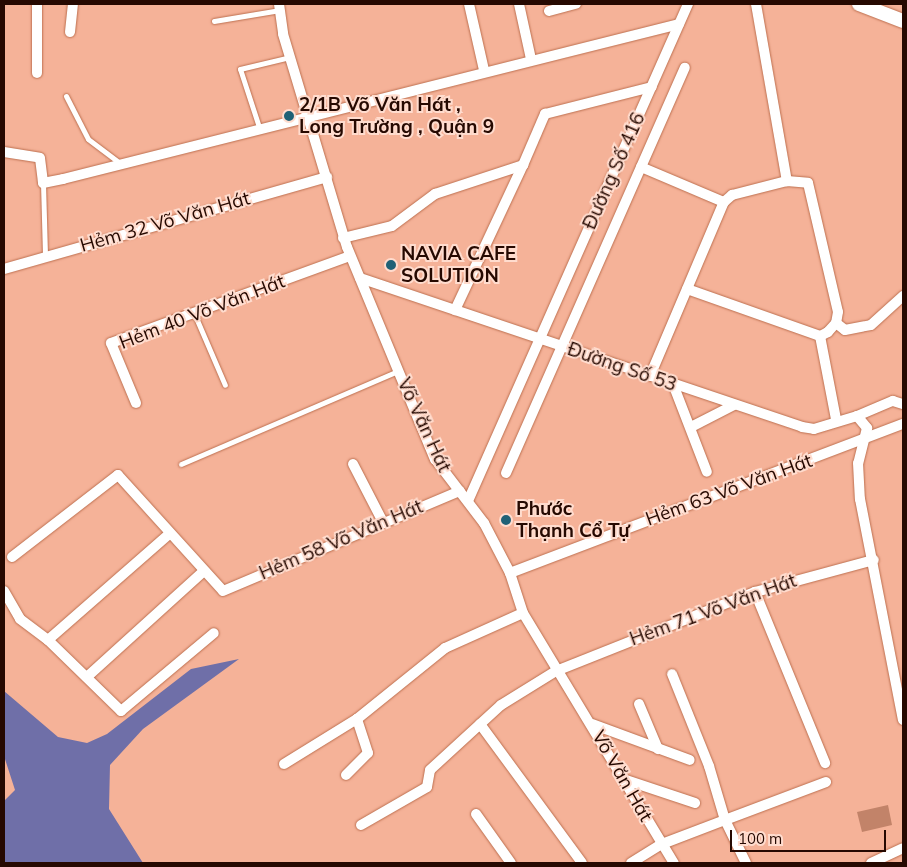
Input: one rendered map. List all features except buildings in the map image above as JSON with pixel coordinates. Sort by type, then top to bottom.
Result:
[{"type":"main road","points":[[859,4],[903,21]]},
{"type":"street","points":[[37,4],[37,72]]},
{"type":"street","points":[[70,32],[72,4]]},
{"type":"street","points":[[469,4],[484,70]]},
{"type":"street","points":[[519,4],[531,59]]},
{"type":"street","points":[[548,11],[576,4]]},
{"type":"street","name":"Đường Số 416","points":[[468,501],[688,4]]},
{"type":"street","points":[[756,4],[787,181]]},
{"type":"street","name":"Võ Văn Hát","points":[[279,7],[291,57],[328,176],[343,238],[435,459],[468,501],[510,573],[523,613],[556,671],[592,724],[674,863]]},
{"type":"street","points":[[4,152],[40,158],[43,183],[484,70],[680,24]]},
{"type":"street","points":[[506,473],[685,68]]},
{"type":"street","points":[[455,310],[545,114],[652,86]]},
{"type":"street","points":[[343,238],[392,226],[435,194],[523,165]]},
{"type":"street","points":[[641,167],[724,202]]},
{"type":"street","name":"Hẻm 32 Võ Văn Hát","points":[[4,269],[45,255],[328,176]]},
{"type":"street","points":[[650,376],[724,202],[732,195],[787,181],[800,179],[812,192],[838,312],[836,324],[820,336]]},
{"type":"street","name":"Hẻm 40 Võ Văn Hát","points":[[136,403],[111,343],[350,256]]},
{"type":"street","name":"Đường Số 53","points":[[360,278],[673,384],[814,429],[836,419],[858,416],[894,401],[903,404]]},
{"type":"street","points":[[687,289],[820,336]]},
{"type":"street","points":[[836,324],[845,330],[871,325],[903,296]]},
{"type":"street","points":[[820,336],[836,419]]},
{"type":"street","points":[[673,384],[707,472]]},
{"type":"street","points":[[691,427],[734,404]]},
{"type":"street","points":[[858,416],[867,428],[865,442],[858,463],[860,499],[874,560],[903,720]]},
{"type":"street","name":"Hẻm 63 Võ Văn Hát","points":[[510,573],[647,518],[865,442],[903,424]]},
{"type":"street","points":[[353,464],[383,522]]},
{"type":"street","points":[[12,557],[118,475],[168,534],[204,571],[88,676]]},
{"type":"street","name":"Hẻm 58 Võ Văn Hát","points":[[204,571],[223,591],[460,491]]},
{"type":"street","points":[[48,640],[168,534]]},
{"type":"street","name":"Hẻm 71 Võ Văn Hát","points":[[360,825],[427,786],[430,770],[480,724],[556,671],[755,592],[874,560]]},
{"type":"street","points":[[4,590],[13,612],[88,676],[121,711],[214,633]]},
{"type":"street","points":[[755,592],[825,763]]},
{"type":"street","points":[[284,764],[357,719],[445,648],[523,613]]},
{"type":"street","points":[[672,674],[709,766],[725,820],[746,863]]},
{"type":"street","points":[[639,704],[658,749]]},
{"type":"street","points":[[346,775],[368,753],[357,719]]},
{"type":"street","points":[[480,724],[582,863]]},
{"type":"street","points":[[592,724],[690,760]]},
{"type":"street","points":[[624,779],[695,802]]},
{"type":"street","points":[[631,863],[662,844],[826,782]]},
{"type":"street","points":[[476,814],[511,863]]},
{"type":"street","points":[[871,863],[903,848]]},
{"type":"lane","points":[[214,21],[279,7]]},
{"type":"lane","points":[[259,127],[240,69],[291,57]]},
{"type":"lane","points":[[66,96],[88,138],[119,162]]},
{"type":"lane","points":[[43,183],[45,255]]},
{"type":"lane","points":[[194,314],[226,385]]},
{"type":"lane","points":[[181,464],[398,372]]},
{"type":"water","points":[[239,659],[143,729],[110,765],[109,809],[143,863],[4,863],[4,801],[15,790],[4,756],[4,691],[58,737],[87,743],[107,734],[191,669]]},
{"type":"place","name":"2/1B Võ Văn Hát , Long Trường , Quận 9","points":[[289,116]]},
{"type":"place","name":"NAVIA CAFE SOLUTION","points":[[391,265]]},
{"type":"place","name":"Phước Thạnh Cổ Tự","points":[[506,520]]}]
